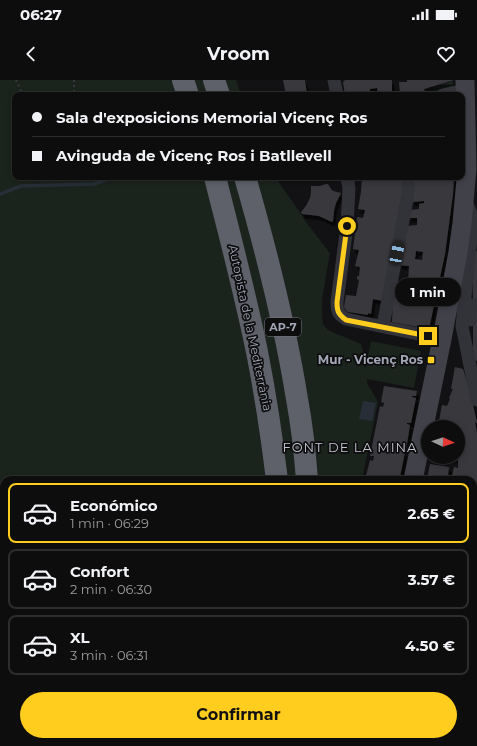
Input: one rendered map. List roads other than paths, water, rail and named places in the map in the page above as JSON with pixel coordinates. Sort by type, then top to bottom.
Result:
[{"type":"highway","points":[[183,80],[187,92]]},
{"type":"highway","points":[[214,80],[218,92]]},
{"type":"highway","name":"Autopista de la Mediterrània","points":[[216,180],[237,262],[258,356],[268,412],[276,476]]},
{"type":"highway","name":"AP-7","points":[[246,180],[261,233],[288,348],[304,442],[307,476]]},
{"type":"main road","points":[[414,476],[458,252],[467,169],[465,85]]},
{"type":"street","points":[[450,92],[465,85]]},
{"type":"street","points":[[348,180],[349,188],[347,226],[337,302],[337,310],[340,316],[346,320],[442,338]]},
{"type":"street","points":[[383,326],[408,194],[408,180]]},
{"type":"street","points":[[465,197],[473,219],[462,326],[477,400]]},
{"type":"street","points":[[470,361],[470,305],[477,306]]},
{"type":"waterway","points":[[0,194],[21,186],[94,184],[105,180]]},
{"type":"place","name":"Mur - Vicenç Ros","points":[[431,360]]},
{"type":"district","name":"FONT DE LA MINA","points":[[350,447]]}]
